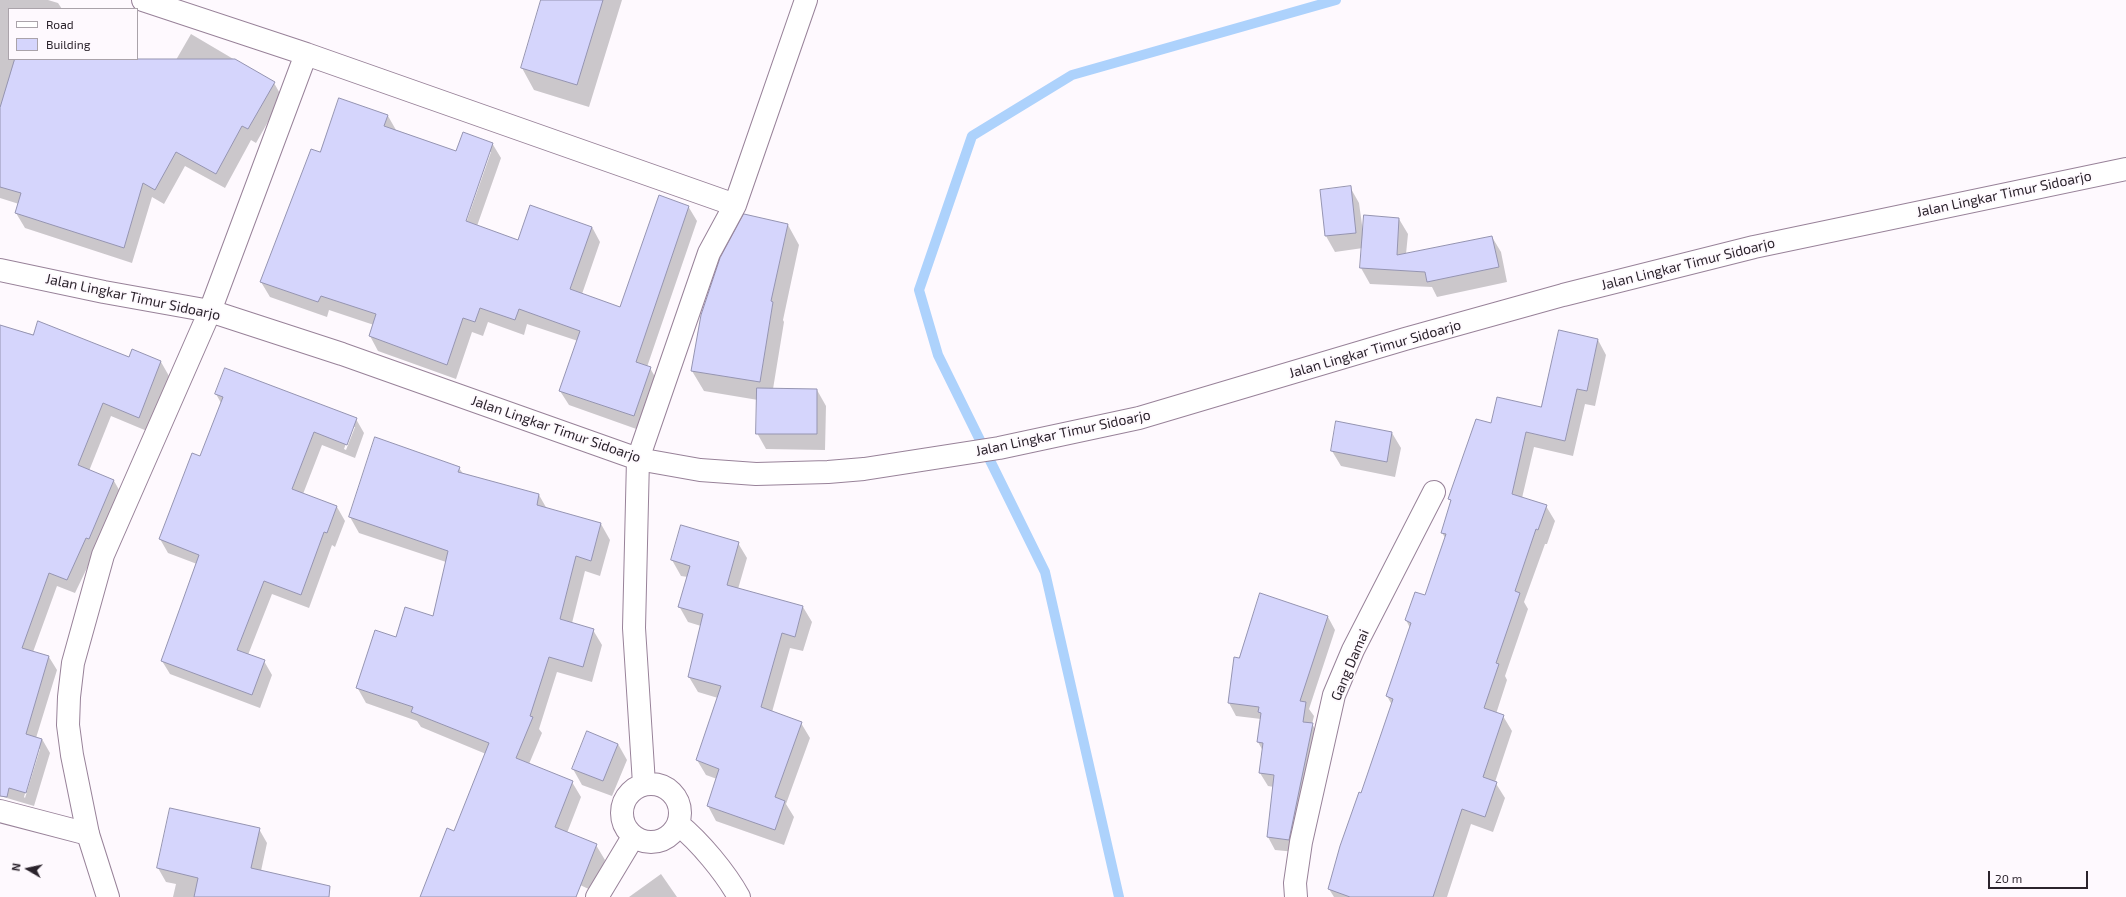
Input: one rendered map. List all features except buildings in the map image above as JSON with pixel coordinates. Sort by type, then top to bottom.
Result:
[{"type":"street","points":[[143,0],[306,54],[735,205]]},
{"type":"street","points":[[644,784],[634,628],[638,460],[709,253],[735,205],[806,0]]},
{"type":"street","points":[[108,897],[88,834],[72,755],[68,725],[69,697],[73,663],[103,555],[210,311],[306,54]]},
{"type":"street","name":"Jalan Lingkar Timur Sidoarjo","points":[[0,270],[104,292],[210,311],[342,354],[638,460],[700,470],[756,474],[864,469],[999,448],[1140,418],[1563,295],[1754,247],[2126,169]]},
{"type":"street","name":"Gang Damai","points":[[1296,897],[1295,882],[1300,842],[1334,695],[1353,650],[1434,492]]},
{"type":"street","points":[[654,783],[664,786],[672,792],[678,801],[680,811],[678,824],[668,837],[660,842],[646,842],[633,837],[624,825],[621,810],[626,796],[637,786],[644,784],[654,783]]},
{"type":"street","points":[[0,811],[88,834]]},
{"type":"street","points":[[678,824],[687,831],[736,890]]},
{"type":"street","points":[[597,897],[633,837]]},
{"type":"waterway","points":[[1119,897],[1045,572],[938,355],[919,290],[972,136],[1072,75],[1336,0]]}]
